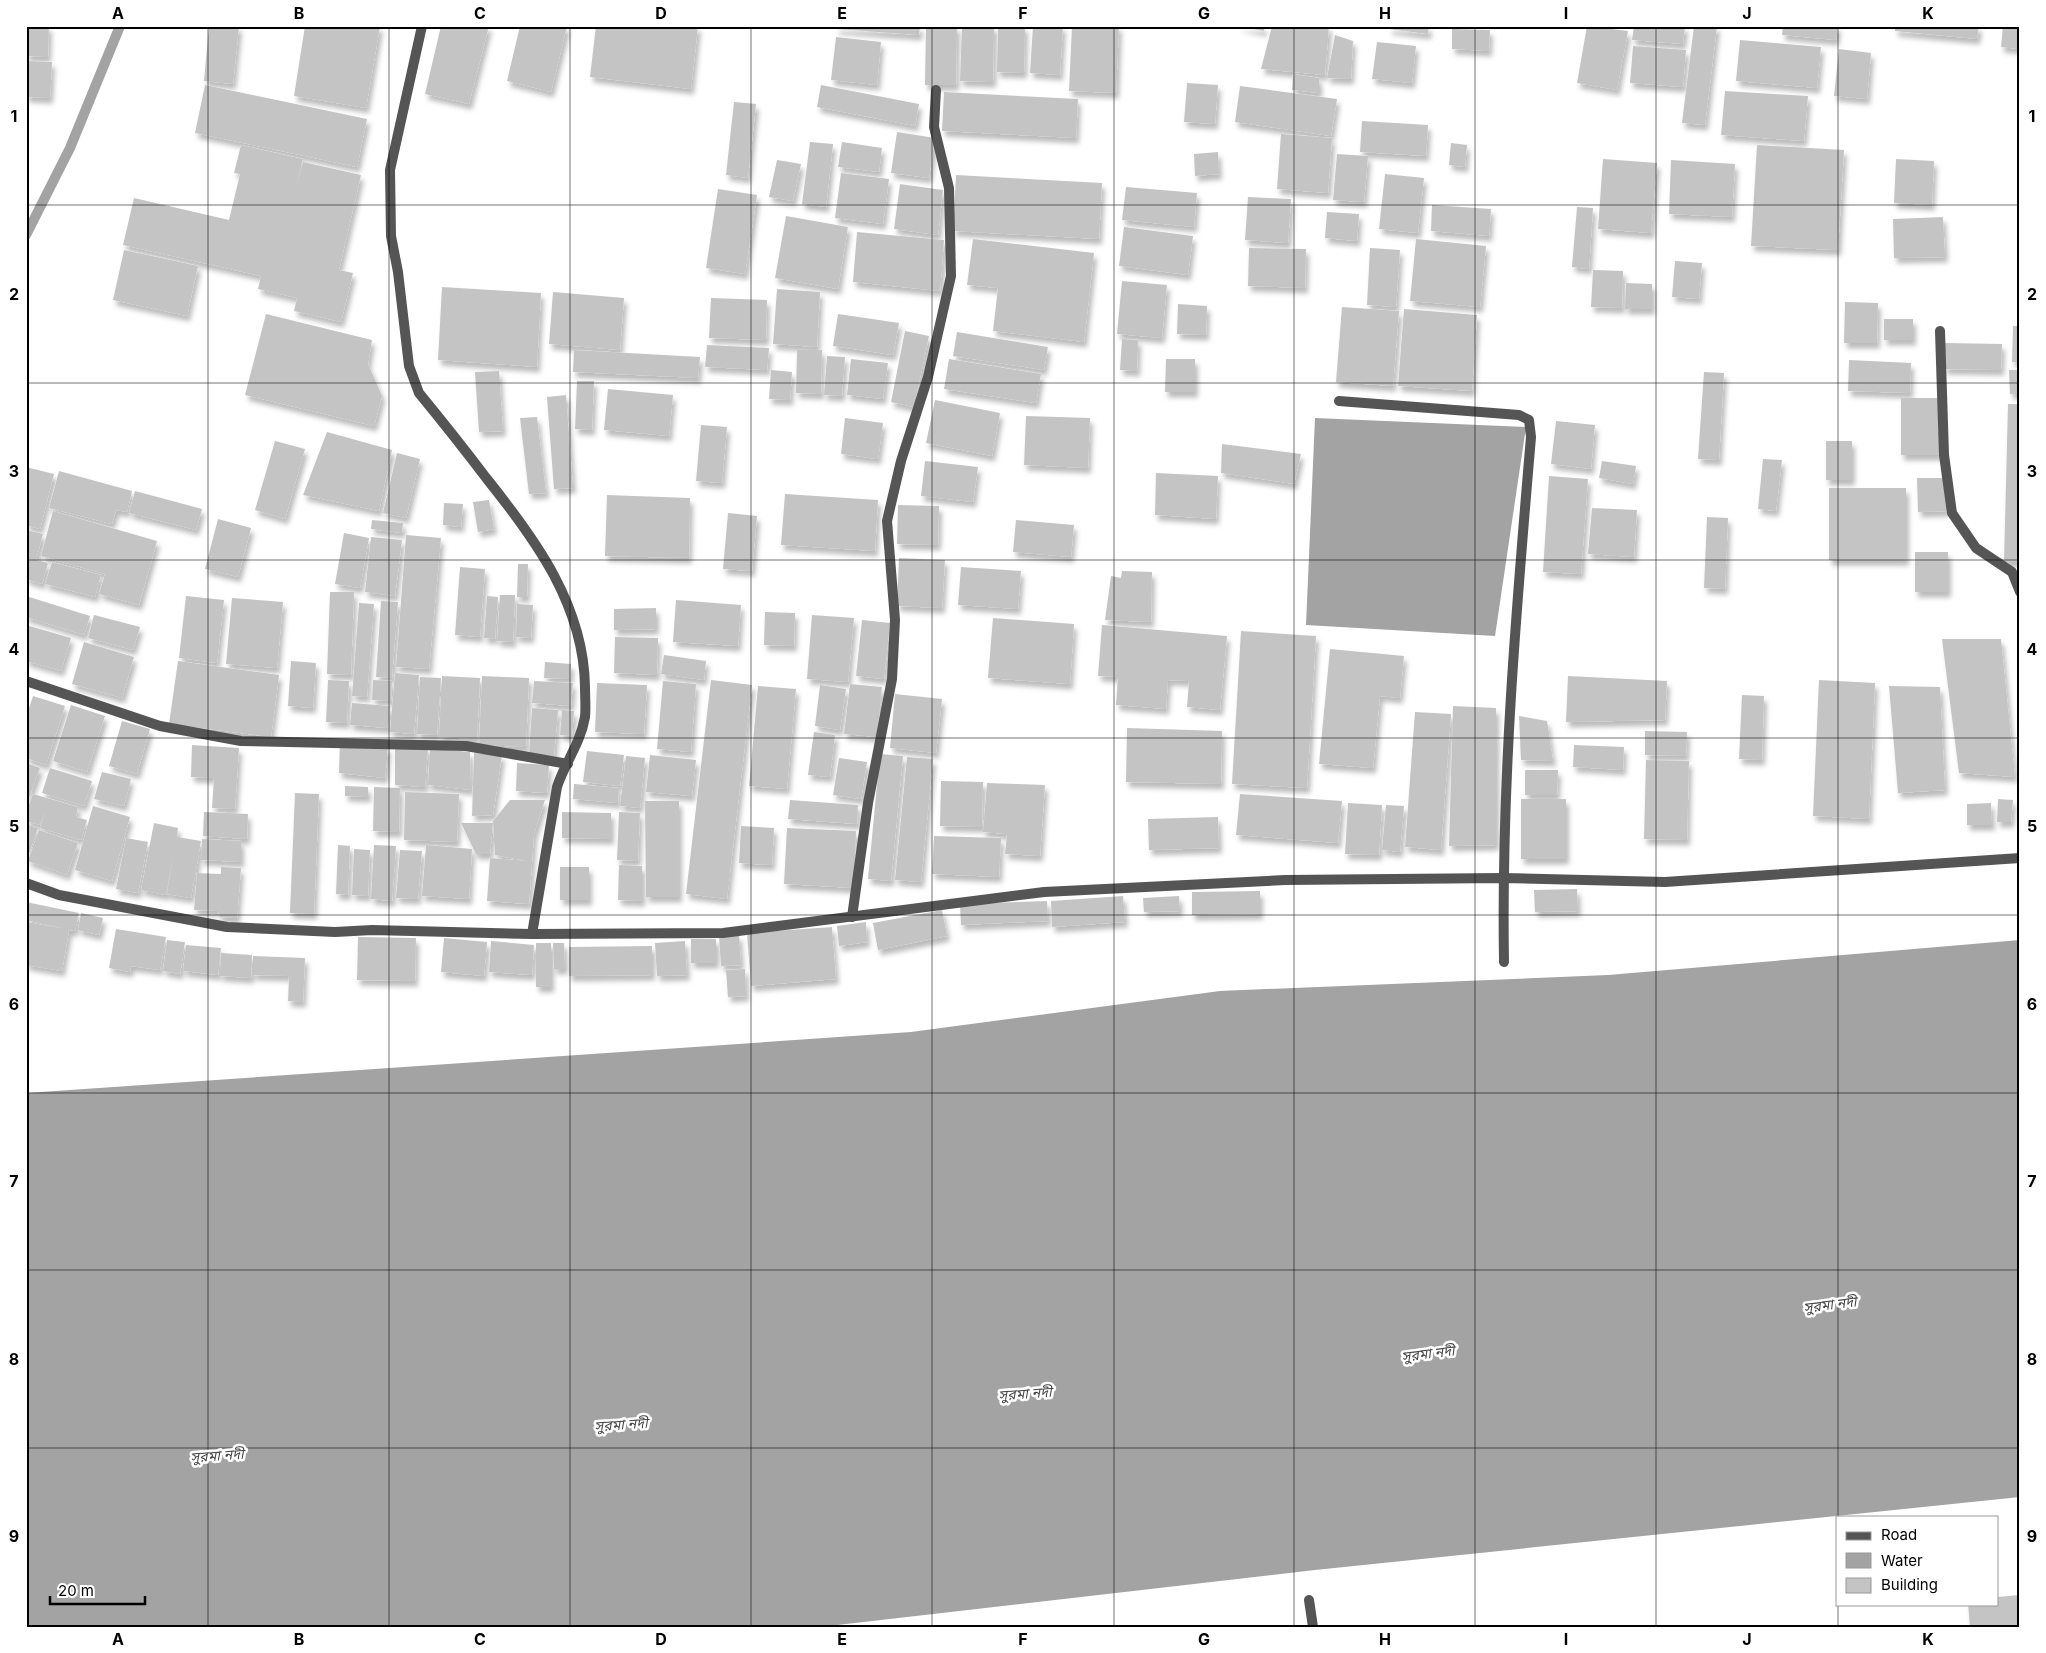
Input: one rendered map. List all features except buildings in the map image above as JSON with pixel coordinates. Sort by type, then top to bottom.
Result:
[{"type":"street","points":[[422,26],[390,170],[390,236],[398,272],[409,366],[419,393],[528,530],[554,575],[573,614],[585,665],[585,715],[579,742],[562,773],[557,788],[532,934]]},
{"type":"street","points":[[852,917],[868,803],[892,679],[895,620],[887,521],[901,461],[928,377],[951,276],[949,188],[934,128],[936,90]]},
{"type":"street","points":[[1940,332],[1944,455],[1952,513],[1976,548],[2012,572],[2020,592]]},
{"type":"street","points":[[1339,401],[1520,415],[1529,420],[1532,437],[1514,636],[1503,878],[1504,962]]},
{"type":"street","points":[[26,681],[160,726],[240,740],[466,746],[568,764]]},
{"type":"street","points":[[26,883],[59,895],[227,927],[335,932],[372,930],[532,934],[723,933],[1044,892],[1285,880],[1503,878],[1665,882],[2020,858]]},
{"type":"street","points":[[1309,1600],[1313,1627]]},
{"type":"water","points":[[1315,418],[1526,427],[1495,636],[1306,625]]},
{"type":"water","name":"সুরমা নদী","points":[[2020,940],[2020,1497],[1315,1570],[820,1627],[26,1627],[26,1093],[911,1032],[1220,991],[1608,975]]},
{"type":"waterway","points":[[26,235],[70,148],[120,26]]}]
